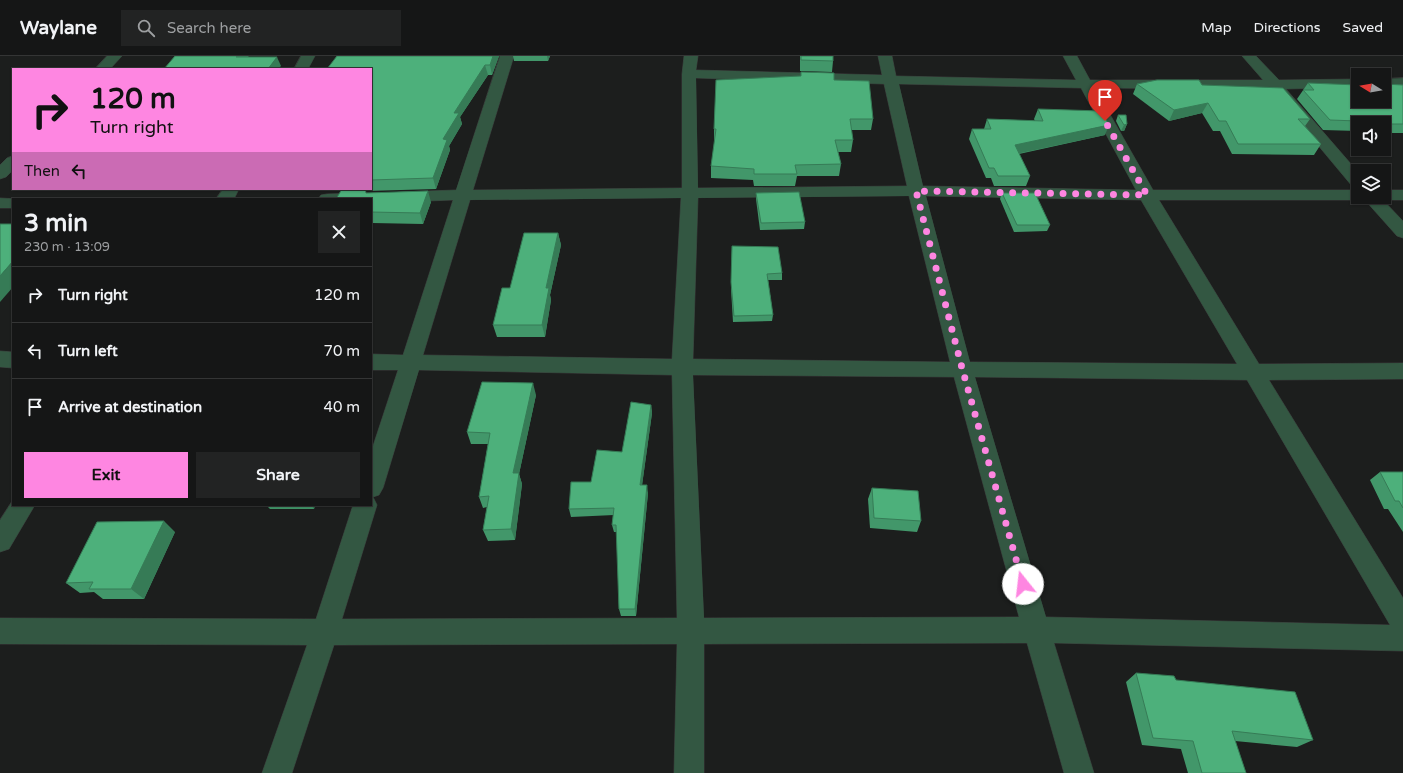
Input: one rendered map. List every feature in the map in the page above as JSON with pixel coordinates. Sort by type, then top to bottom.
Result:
[{"type":"street","points":[[103,68],[115,56]]},
{"type":"street","points":[[302,68],[308,56]]},
{"type":"street","points":[[372,485],[507,56]]},
{"type":"street","points":[[885,56],[916,191],[962,368],[1036,630],[1079,773]]},
{"type":"street","points":[[1070,56],[1084,84],[1147,195],[1403,622]]},
{"type":"street","points":[[1248,56],[1276,86],[1351,174]]},
{"type":"street","points":[[689,773],[691,631],[682,367],[690,193],[690,65],[890,80],[1276,86],[1351,83]]},
{"type":"street","points":[[1391,82],[1403,82]]},
{"type":"street","points":[[0,174],[12,161]]},
{"type":"street","points":[[356,198],[464,195],[916,191],[1147,195],[1351,195]]},
{"type":"street","points":[[1391,195],[1403,195]]},
{"type":"street","points":[[0,203],[12,203]]},
{"type":"street","points":[[1377,204],[1403,232]]},
{"type":"street","points":[[0,359],[12,360]]},
{"type":"street","points":[[372,362],[682,367],[1403,372]]},
{"type":"street","points":[[0,541],[22,506]]},
{"type":"street","points":[[277,773],[366,506]]},
{"type":"street","points":[[0,631],[325,632],[1036,630],[1403,638]]},
{"type":"building","points":[[175,56],[277,57],[269,68],[165,68]]},
{"type":"building","points":[[337,56],[493,56],[490,65],[485,65],[454,113],[459,113],[443,139],[447,140],[433,178],[372,180],[372,68],[328,68]]},
{"type":"building","points":[[801,56],[833,56],[833,61],[801,60]]},
{"type":"building","points":[[801,72],[834,73],[834,80],[869,81],[873,119],[850,119],[853,140],[835,140],[841,164],[795,165],[797,174],[754,174],[754,169],[711,166],[716,129],[714,129],[716,80],[801,76]]},
{"type":"building","points":[[1157,80],[1199,80],[1202,85],[1283,88],[1310,119],[1298,119],[1321,144],[1238,144],[1226,121],[1219,121],[1208,103],[1174,110],[1137,84]]},
{"type":"building","points":[[1308,83],[1351,85],[1351,108],[1391,108],[1391,84],[1403,85],[1403,124],[1391,124],[1391,116],[1351,116],[1351,121],[1330,120],[1303,90],[1314,90]]},
{"type":"building","points":[[1038,109],[1101,111],[1109,125],[1015,145],[1030,176],[998,176],[994,168],[989,168],[972,129],[991,129],[987,119],[1043,121]]},
{"type":"building","points":[[1118,115],[1126,115],[1127,124],[1124,125]]},
{"type":"building","points":[[341,190],[365,190],[366,193],[428,191],[420,213],[372,212],[372,198],[337,198]]},
{"type":"building","points":[[799,192],[805,222],[761,223],[756,193]]},
{"type":"building","points":[[1002,193],[1035,193],[1050,225],[1017,225]]},
{"type":"building","points":[[0,224],[12,224],[12,262],[0,276]]},
{"type":"building","points":[[524,233],[558,233],[546,288],[549,288],[542,325],[493,325],[502,288],[510,288]]},
{"type":"building","points":[[732,246],[778,247],[782,273],[767,274],[773,315],[734,316],[731,282]]},
{"type":"building","points":[[482,382],[533,383],[513,473],[519,473],[511,529],[483,530],[489,496],[479,497],[490,433],[467,432]]},
{"type":"building","points":[[631,402],[651,405],[640,485],[647,485],[635,609],[619,609],[616,525],[612,525],[614,508],[569,509],[571,482],[591,482],[597,450],[622,452]]},
{"type":"building","points":[[1380,472],[1403,472],[1403,508],[1399,501],[1395,501]]},
{"type":"building","points":[[872,488],[918,491],[921,521],[874,518]]},
{"type":"building","points":[[164,521],[131,589],[89,589],[93,582],[66,583],[97,522]]},
{"type":"building","points":[[1136,673],[1174,676],[1176,680],[1295,692],[1313,740],[1232,731],[1246,773],[1202,773],[1193,741],[1153,738]]},
{"type":"route","points":[[1023,584],[962,368],[916,191],[1147,195],[1105,121]]}]
